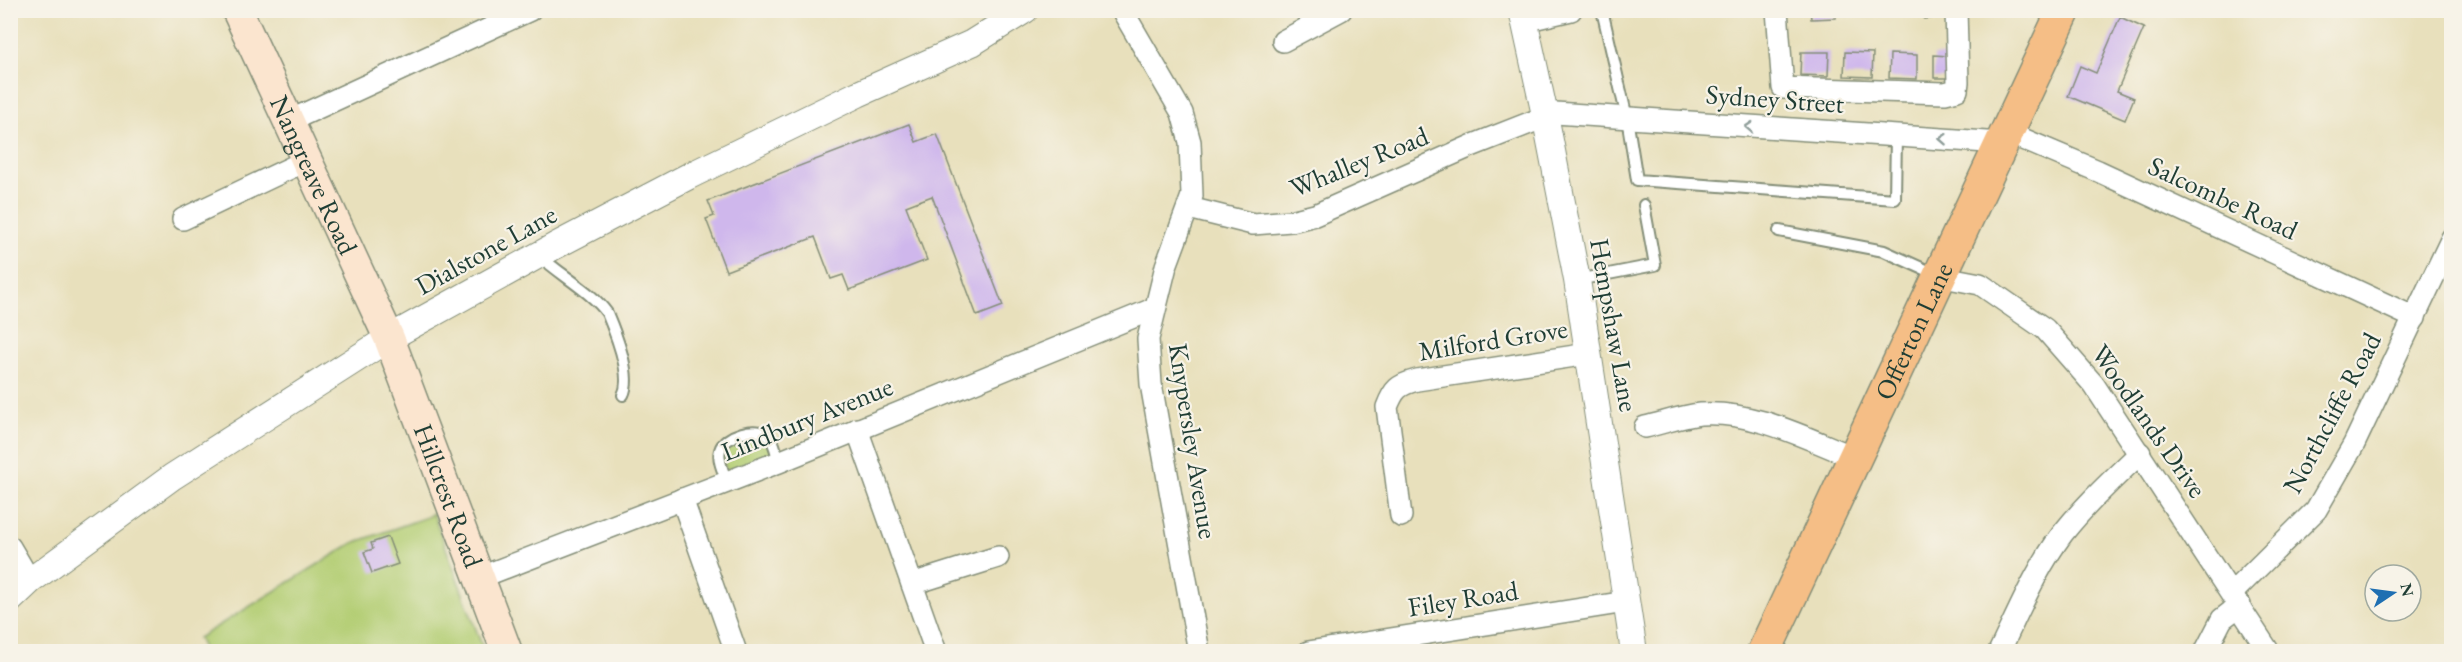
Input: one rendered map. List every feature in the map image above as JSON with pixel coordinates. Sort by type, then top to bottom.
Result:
[{"type":"main road","name":"Nangreave Road","points":[[237,10],[389,338]]},
{"type":"main road","name":"Offerton Lane","points":[[1764,651],[2064,10]]},
{"type":"main road","name":"Hillcrest Road","points":[[389,338],[507,651]]},
{"type":"street","points":[[287,122],[530,10]]},
{"type":"street","name":"Dialstone Lane","points":[[10,600],[30,581],[172,477],[389,338],[689,176],[858,94],[972,43],[1000,17],[1025,10]]},
{"type":"street","name":"Knypersley Avenue","points":[[1122,10],[1182,113],[1190,142],[1192,196],[1166,266],[1153,309],[1148,339],[1151,384],[1199,651]]},
{"type":"street","points":[[1283,41],[1341,10]]},
{"type":"street","points":[[1523,16],[1571,10]]},
{"type":"street","points":[[1777,10],[1783,88],[1945,93],[1957,90],[1956,10]]},
{"type":"street","name":"Hempshaw Lane","points":[[1523,16],[1577,280],[1634,651]]},
{"type":"street","name":"Sydney Street","points":[[1545,115],[1555,113],[1896,135],[2004,138]]},
{"type":"street","name":"Whalley Road","points":[[1189,208],[1253,225],[1291,221],[1315,215],[1545,115]]},
{"type":"street","name":"Salcombe Road","points":[[2004,138],[2098,171],[2415,318]]},
{"type":"street","points":[[183,219],[305,161]]},
{"type":"street","name":"Northcliffe Road","points":[[2205,651],[2236,599],[2316,510],[2354,444],[2451,238]]},
{"type":"street","name":"Woodlands Drive","points":[[1938,276],[1980,284],[2045,329],[2094,385],[2269,651]]},
{"type":"street","name":"Lindbury Avenue","points":[[481,577],[779,462],[1153,309]]},
{"type":"street","name":"Milford Grove","points":[[1401,516],[1387,407],[1392,394],[1401,384],[1588,354]]},
{"type":"street","points":[[1646,427],[1699,414],[1735,415],[1769,424],[1856,458]]},
{"type":"street","points":[[857,429],[936,651]]},
{"type":"street","points":[[1999,651],[2037,574],[2063,534],[2091,500],[2140,453]]},
{"type":"street","points":[[682,499],[736,651]]},
{"type":"street","points":[[10,547],[30,581]]},
{"type":"street","points":[[912,584],[998,557]]},
{"type":"street","name":"Filey Road","points":[[1308,651],[1626,602]]},
{"type":"lane","points":[[1602,10],[1627,118],[1637,180],[1895,199],[1896,135]]},
{"type":"lane","points":[[1577,280],[1655,265],[1644,205]]},
{"type":"lane","points":[[1779,231],[1884,251],[1938,276]]},
{"type":"lane","points":[[539,255],[558,273],[602,305],[607,313],[625,370],[626,388],[623,394]]},
{"type":"lane","points":[[727,482],[719,457],[723,444],[728,439],[753,430],[766,433],[772,439],[779,462]]},
{"type":"green space","points":[[753,432],[765,434],[777,461],[728,480],[721,450],[724,445]]},
{"type":"green space","points":[[433,513],[484,651],[205,652],[198,638],[353,543]]},
{"type":"building","points":[[1810,10],[1835,10],[1836,18],[1811,19]]},
{"type":"building","points":[[1923,10],[1947,10],[1948,17],[1924,19]]},
{"type":"building","points":[[2120,17],[2144,28],[2117,91],[2134,98],[2125,120],[2068,96],[2080,66],[2096,73]]},
{"type":"building","points":[[1801,52],[1829,52],[1828,76],[1800,75]]},
{"type":"building","points":[[1845,52],[1873,53],[1872,77],[1844,76]]},
{"type":"building","points":[[1890,54],[1917,55],[1917,79],[1889,78]]},
{"type":"building","points":[[1934,55],[1948,56],[1947,78],[1934,78]]},
{"type":"building","points":[[909,124],[916,142],[937,134],[1003,306],[977,316],[932,196],[906,206],[927,260],[849,290],[843,275],[831,279],[815,237],[726,271],[706,219],[714,216],[708,201]]},
{"type":"building","points":[[388,537],[398,564],[372,573],[364,552],[373,549],[371,543]]}]
